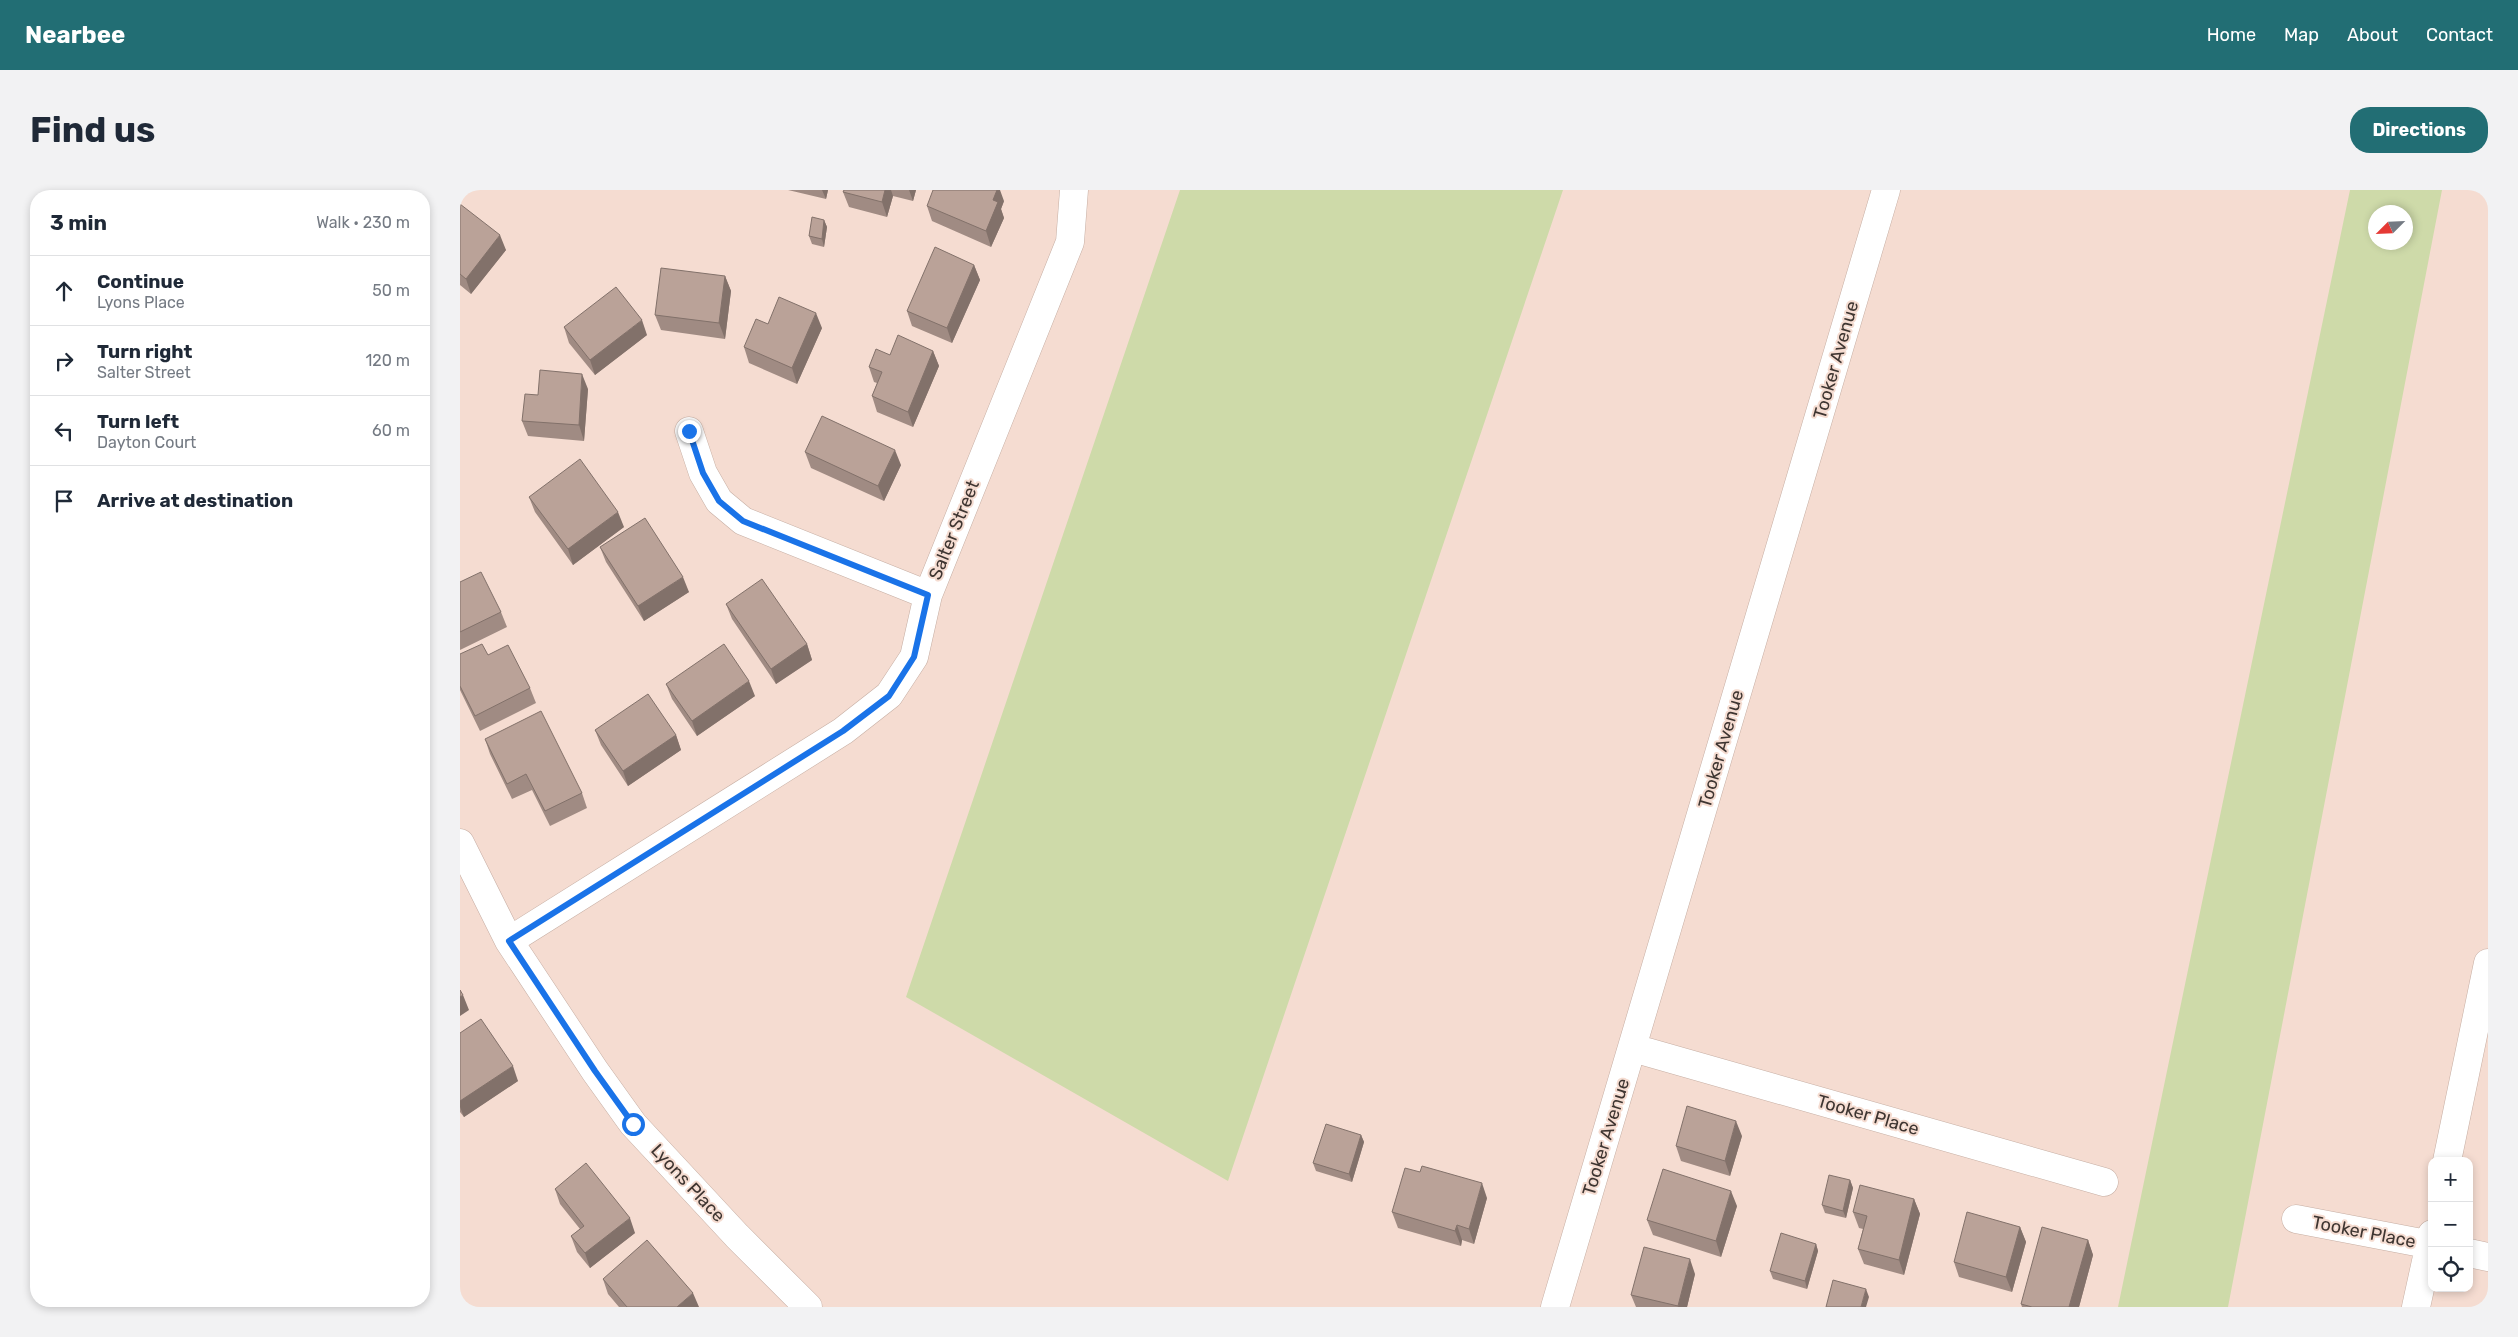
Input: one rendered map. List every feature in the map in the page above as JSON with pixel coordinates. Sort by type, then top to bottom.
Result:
[{"type":"street","name":"Salter Street","points":[[509,941],[843,731],[889,696],[914,657],[928,595],[1070,242],[1074,190]]},
{"type":"street","name":"Tooker Avenue","points":[[1555,1307],[1886,190]]},
{"type":"street","points":[[689,431],[703,473],[719,501],[743,521],[928,595]]},
{"type":"street","name":"Lyons Place","points":[[460,843],[509,941],[595,1071],[633,1124],[737,1236],[808,1307]]},
{"type":"street","points":[[2448,1157],[2488,963]]},
{"type":"street","name":"Tooker Place","points":[[1633,1048],[2104,1182]]},
{"type":"street","name":"Tooker Place","points":[[2296,1219],[2428,1241]]},
{"type":"street","points":[[2416,1307],[2430,1247]]},
{"type":"street","points":[[2473,1254],[2488,1257]]},
{"type":"green space","points":[[1180,190],[1563,190],[1228,1181],[906,997]]},
{"type":"green space","points":[[2350,190],[2442,190],[2228,1307],[2118,1307]]},
{"type":"building","points":[[844,190],[885,190],[882,202],[843,192]]},
{"type":"building","points":[[933,190],[997,190],[993,200],[998,202],[986,231],[927,206]]},
{"type":"building","points":[[460,204],[500,235],[466,279],[460,274]]},
{"type":"building","points":[[812,217],[824,220],[822,239],[809,236]]},
{"type":"building","points":[[935,247],[974,265],[947,328],[907,311]]},
{"type":"building","points":[[661,268],[725,276],[719,323],[655,315]]},
{"type":"building","points":[[616,287],[642,320],[590,360],[564,327]]},
{"type":"building","points":[[779,297],[816,313],[792,368],[744,347],[756,319],[768,324]]},
{"type":"building","points":[[898,335],[933,351],[908,412],[872,396],[882,372],[869,367],[876,349],[890,355]]},
{"type":"building","points":[[540,370],[582,374],[579,425],[522,421],[525,394],[538,395]]},
{"type":"building","points":[[822,416],[895,450],[878,486],[805,452]]},
{"type":"building","points":[[580,459],[618,512],[568,549],[529,497]]},
{"type":"building","points":[[645,518],[683,577],[638,606],[600,547]]},
{"type":"building","points":[[481,572],[501,612],[460,632],[460,582]]},
{"type":"building","points":[[762,579],[807,644],[771,669],[726,604]]},
{"type":"building","points":[[482,644],[488,655],[508,645],[530,688],[475,716],[460,686],[460,654]]},
{"type":"building","points":[[724,644],[749,681],[692,721],[666,684]]},
{"type":"building","points":[[648,694],[676,735],[623,771],[595,730]]},
{"type":"building","points":[[541,711],[582,793],[545,811],[526,774],[507,784],[485,739]]},
{"type":"building","points":[[481,1019],[513,1066],[460,1101],[460,1033]]},
{"type":"building","points":[[1687,1106],[1736,1121],[1725,1161],[1676,1146]]},
{"type":"building","points":[[1326,1124],[1361,1135],[1349,1174],[1313,1163]]},
{"type":"building","points":[[586,1163],[630,1218],[585,1253],[571,1236],[584,1226],[555,1189]]},
{"type":"building","points":[[1422,1166],[1482,1183],[1469,1229],[1457,1225],[1455,1231],[1392,1212],[1405,1168],[1420,1172]]},
{"type":"building","points":[[1663,1169],[1731,1191],[1716,1241],[1647,1220]]},
{"type":"building","points":[[1829,1175],[1850,1180],[1843,1211],[1822,1205]]},
{"type":"building","points":[[1860,1185],[1914,1199],[1899,1260],[1858,1249],[1867,1216],[1853,1212]]},
{"type":"building","points":[[1967,1212],[2020,1227],[2006,1277],[1954,1262]]},
{"type":"building","points":[[2042,1227],[2088,1240],[2069,1307],[2032,1307],[2021,1304]]},
{"type":"building","points":[[1781,1233],[1816,1244],[1805,1281],[1770,1271]]},
{"type":"building","points":[[647,1240],[693,1293],[677,1307],[627,1307],[603,1279]]},
{"type":"building","points":[[1644,1247],[1690,1259],[1678,1306],[1631,1295]]},
{"type":"building","points":[[1833,1280],[1866,1289],[1861,1307],[1826,1307]]},
{"type":"route","points":[[633,1124],[595,1071],[509,941],[843,731],[889,696],[914,657],[928,595],[743,521],[719,501],[703,473],[689,431]]}]
